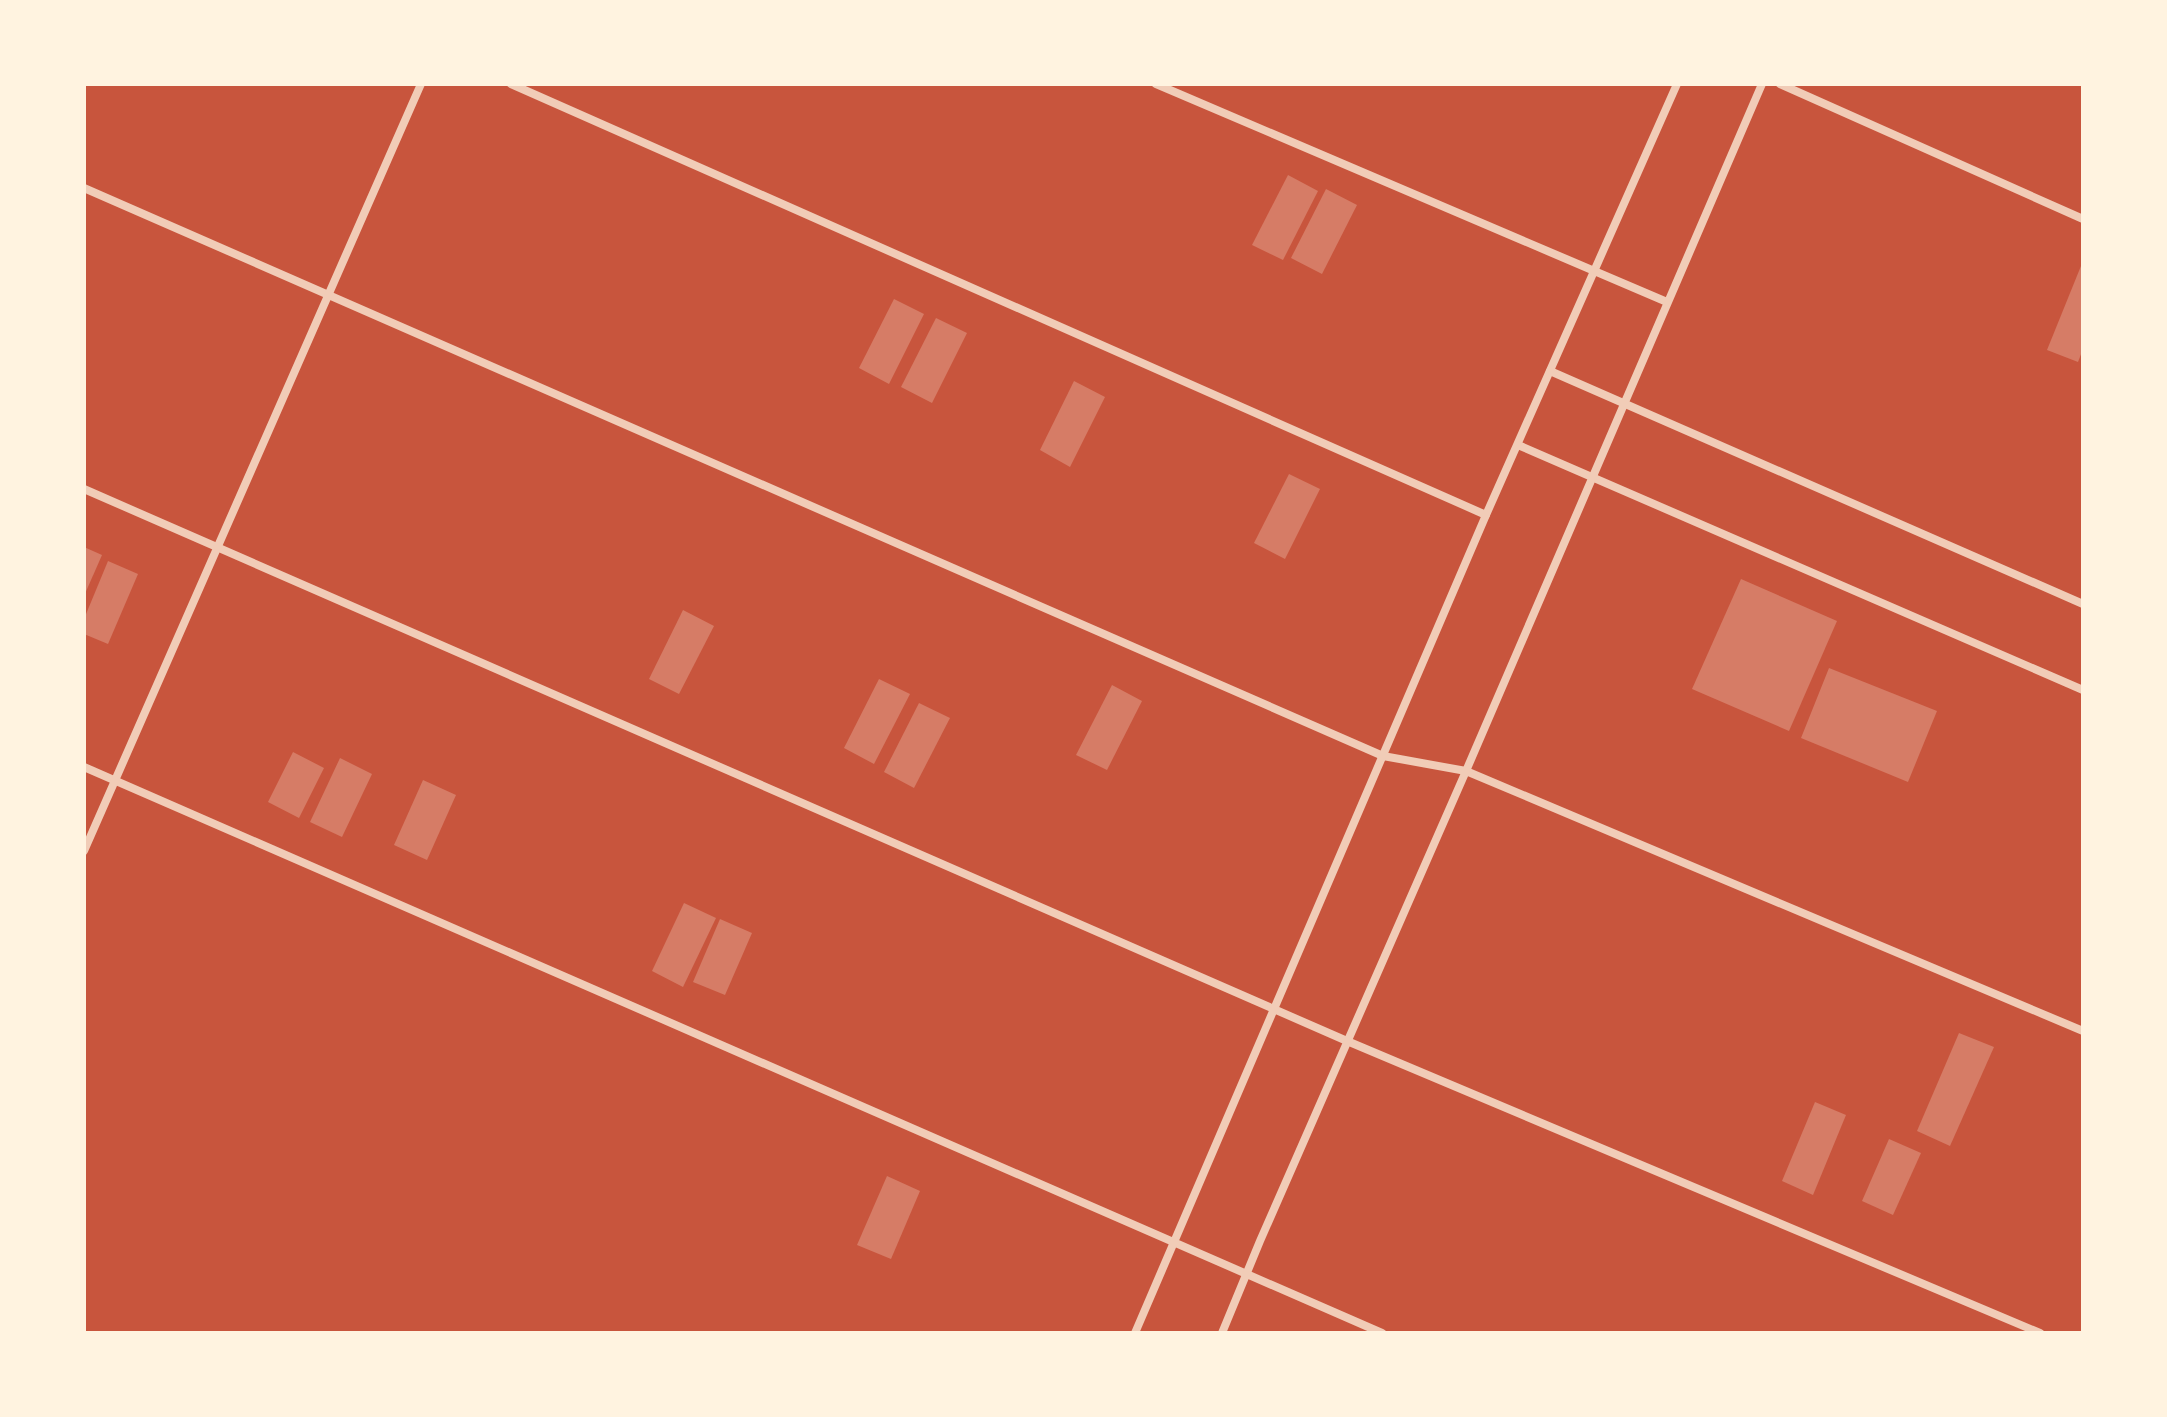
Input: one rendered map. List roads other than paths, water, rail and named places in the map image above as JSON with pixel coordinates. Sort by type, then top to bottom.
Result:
[{"type":"street","points":[[84,851],[421,84]]},
{"type":"street","points":[[511,84],[1486,515]]},
{"type":"street","points":[[1156,84],[1667,302]]},
{"type":"street","points":[[1135,1333],[1486,515],[1677,84]]},
{"type":"street","points":[[1222,1333],[1762,84]]},
{"type":"street","points":[[1780,84],[2083,219]]},
{"type":"street","points":[[84,188],[1383,756],[1466,771],[2083,1031]]},
{"type":"street","points":[[1550,371],[2083,604]]},
{"type":"street","points":[[1518,445],[2083,690]]},
{"type":"street","points":[[84,489],[1347,1041],[2040,1333]]},
{"type":"street","points":[[84,767],[1382,1333]]}]
